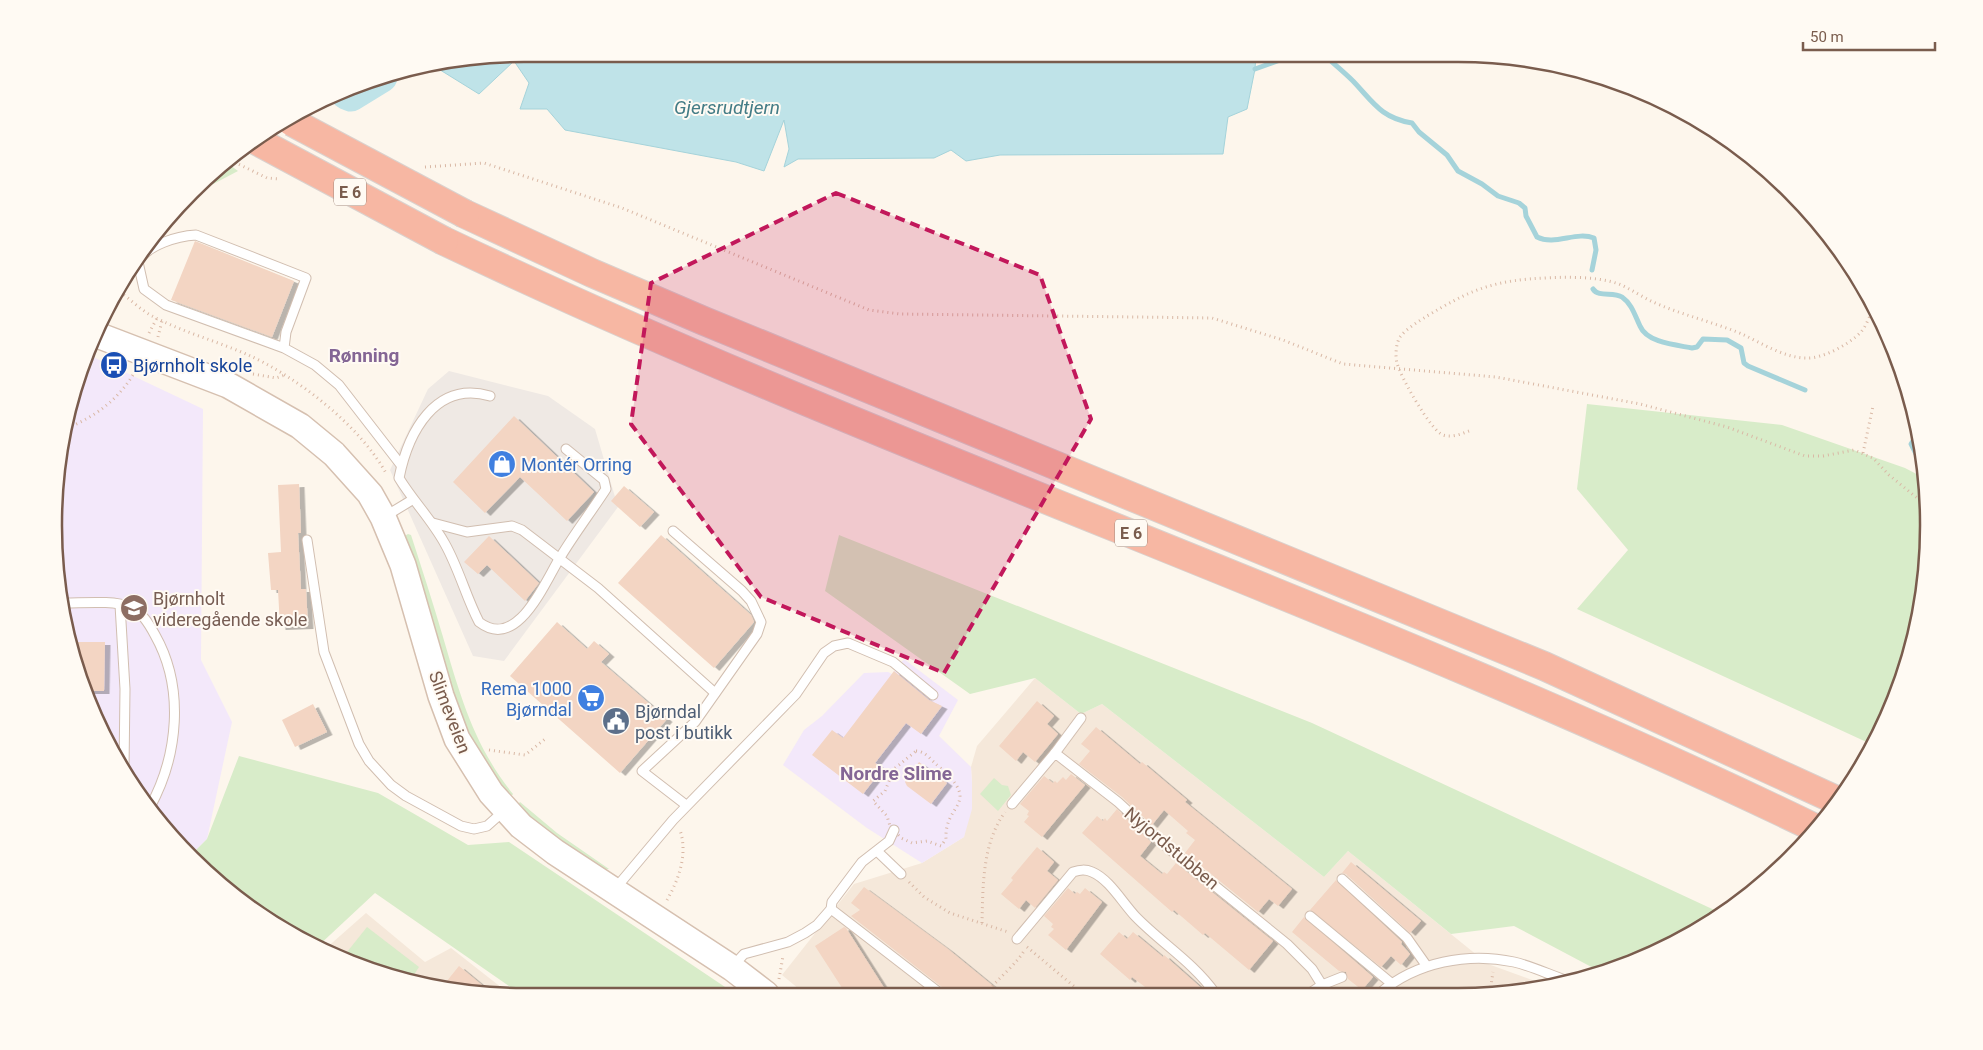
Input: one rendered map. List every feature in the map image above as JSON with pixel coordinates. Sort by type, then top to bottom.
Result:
[{"type":"highway","name":"E 6","points":[[295,124],[465,214],[592,273],[714,325],[1544,666],[1832,798]]},
{"type":"highway","name":"E 6","points":[[263,144],[444,241],[689,352],[1532,698],[1732,787],[1810,825]]},
{"type":"street","name":"Slimeveien","points":[[103,337],[228,385],[263,407],[300,426],[334,454],[370,494],[393,511],[403,565],[442,696],[457,739],[478,776],[505,810],[554,852],[732,968],[772,984]]},
{"type":"street","name":"Slimeveien","points":[[98,348],[225,397],[263,407]]},
{"type":"lane","points":[[153,250],[182,236],[196,235],[306,278],[286,332],[284,348]]},
{"type":"lane","points":[[140,269],[144,289],[166,305],[284,348],[315,365],[339,385],[402,465]]},
{"type":"lane","points":[[490,396],[478,393],[461,394],[444,399],[432,409],[423,418],[405,453],[399,478],[412,500],[433,523],[446,546],[476,617],[487,628],[496,631],[505,629],[515,623],[530,608],[560,558],[606,489],[604,480],[566,449]]},
{"type":"lane","points":[[393,511],[412,500]]},
{"type":"lane","points":[[433,523],[467,532],[512,526],[538,541],[598,588],[715,692]]},
{"type":"lane","points":[[673,531],[742,591],[751,601],[760,619],[757,634],[695,722],[642,770],[686,805]]},
{"type":"lane","points":[[307,540],[324,652],[359,744],[369,761],[391,785],[406,796],[461,826],[474,829],[487,826],[505,810]]},
{"type":"lane","points":[[69,603],[120,605],[132,608],[147,622],[165,658],[172,686],[174,725],[171,748],[161,785],[153,800]]},
{"type":"lane","points":[[120,605],[124,689],[124,756]]},
{"type":"lane","points":[[614,891],[672,820],[796,694],[824,653],[834,646],[848,643],[892,662],[933,696]]},
{"type":"lane","points":[[1012,804],[1055,753],[1081,718]]},
{"type":"lane","name":"Nyjordstubben","points":[[1055,753],[1118,802],[1168,848],[1287,944],[1312,969],[1322,985]]},
{"type":"lane","points":[[732,968],[744,954],[788,942],[817,925],[862,862],[878,852],[889,841],[894,830]]},
{"type":"lane","points":[[878,852],[901,874]]},
{"type":"lane","points":[[1017,939],[1073,872],[1081,869],[1091,872],[1115,892],[1135,916],[1194,969],[1211,988]]},
{"type":"lane","points":[[1342,879],[1407,938],[1426,965]]},
{"type":"lane","points":[[830,909],[933,988]]},
{"type":"lane","points":[[1310,916],[1391,983]]},
{"type":"lane","points":[[1386,988],[1391,983],[1426,965],[1468,958],[1516,962],[1557,977]]},
{"type":"lane","points":[[1318,988],[1342,977]]},
{"type":"path","points":[[237,163],[268,178]]},
{"type":"path","points":[[415,168],[484,163],[622,208],[869,310],[900,314],[1202,316],[1223,320],[1343,364],[1496,377],[1640,404],[1727,428],[1805,456],[1823,456],[1854,450],[1873,458],[1889,475],[1920,500]]},
{"type":"path","points":[[1469,431],[1452,436],[1441,435],[1423,410],[1400,370],[1396,362],[1396,350],[1400,337],[1420,321],[1476,289],[1495,284],[1531,279],[1606,281],[1622,285],[1670,308],[1736,332],[1790,356],[1805,358],[1817,357],[1850,341],[1861,332],[1870,314]]},
{"type":"path","points":[[124,295],[162,321],[266,364],[312,395],[346,424],[373,453],[393,511]]},
{"type":"path","points":[[148,336],[157,318]]},
{"type":"path","points":[[160,330],[162,321]]},
{"type":"path","points":[[73,425],[98,412],[115,399],[134,373]]},
{"type":"path","points":[[1863,453],[1873,406]]},
{"type":"path","points":[[490,755],[486,749],[504,754],[525,755],[545,739]]},
{"type":"path","points":[[916,751],[920,751],[954,781],[959,792],[960,804],[946,827],[946,839],[943,845],[927,841],[912,843],[894,830],[887,816],[873,801],[884,791],[894,769],[916,751]]},
{"type":"path","points":[[982,923],[983,886],[990,840],[994,829],[1012,804]]},
{"type":"path","points":[[667,900],[679,875],[683,856],[683,841],[680,830],[672,820]]},
{"type":"path","points":[[901,874],[936,906],[950,913],[1004,929],[1075,988]]},
{"type":"path","points":[[658,895],[674,905]]},
{"type":"path","points":[[772,984],[788,942]]},
{"type":"path","points":[[990,988],[1022,955],[1026,946]]},
{"type":"path","points":[[1491,987],[1494,959]]},
{"type":"highlighted area","points":[[836,193],[1040,275],[1091,419],[944,673],[761,597],[631,424],[651,283]]},
{"type":"shaded area","name":"Bjørnholt videregående skole","points":[[94,358],[203,409],[201,660],[232,722],[207,839],[196,850],[158,807],[140,782],[110,730],[87,674],[78,645],[66,585],[63,555],[63,495],[71,435],[78,405]]},
{"type":"shaded area","points":[[449,371],[548,396],[595,429],[618,507],[504,661],[473,656],[390,470],[428,389]]},
{"type":"shaded area","points":[[904,659],[958,700],[939,736],[971,767],[972,809],[964,837],[922,863],[867,828],[783,765],[804,730],[822,716],[864,673],[888,672],[892,674]]},
{"type":"shaded area","points":[[1035,678],[1081,714],[1102,704],[1324,877],[1348,851],[1488,964],[1535,981],[1488,987],[1458,988],[798,988],[782,975],[854,884],[922,863],[964,837],[972,783],[971,767],[977,746]]},
{"type":"shaded area","points":[[366,913],[425,962],[451,948],[501,987],[465,984],[405,972],[376,963],[330,944]]},
{"type":"green space","points":[[232,167],[238,171],[212,185]]},
{"type":"green space","points":[[1587,404],[1782,425],[1905,468],[1918,475],[1920,495],[1920,555],[1912,615],[1896,674],[1867,742],[1577,609],[1628,550],[1577,489]]},
{"type":"green space","points":[[408,534],[411,535],[462,700],[478,739],[499,776],[513,794],[509,799],[479,759],[456,709],[403,537]]},
{"type":"green space","points":[[839,535],[1312,723],[1715,910],[1663,940],[1592,968],[1514,926],[1451,934],[1348,851],[1324,877],[1102,704],[1081,714],[1035,678],[970,694],[825,591]]},
{"type":"green space","points":[[239,756],[378,793],[468,845],[509,842],[727,988],[511,988],[375,893],[323,941],[268,910],[220,873],[196,850],[207,839]]},
{"type":"green space","points":[[994,778],[1002,785],[1008,786],[1011,795],[998,811],[980,794]]},
{"type":"green space","points":[[520,802],[557,833],[609,869],[600,870],[516,807]]},
{"type":"green space","points":[[367,927],[419,967],[414,974],[376,963],[347,952]]},
{"type":"water","name":"Gjersrudtjern","points":[[512,62],[479,94],[440,70]]},
{"type":"water","name":"Gjersrudtjern","points":[[515,62],[1256,62],[1247,109],[1228,117],[1223,154],[1000,155],[966,161],[951,150],[934,158],[798,159],[784,167],[789,149],[784,120],[764,171],[736,162],[565,130],[547,109],[520,109],[529,83]]},
{"type":"building","points":[[195,241],[294,281],[272,337],[171,300]]},
{"type":"building","points":[[514,416],[594,492],[567,521],[520,477],[485,513],[453,482]]},
{"type":"building","points":[[299,484],[301,533],[298,533],[301,589],[306,589],[308,626],[280,627],[278,590],[271,590],[268,553],[281,552],[278,485]]},
{"type":"building","points":[[624,486],[654,512],[640,527],[611,501]]},
{"type":"building","points":[[661,535],[751,615],[754,622],[714,668],[618,583]]},
{"type":"building","points":[[489,536],[539,583],[525,601],[487,565],[478,574],[464,562]]},
{"type":"building","points":[[557,622],[587,649],[594,641],[609,654],[601,662],[667,719],[620,773],[510,676]]},
{"type":"building","points":[[77,642],[105,642],[104,691],[94,691]]},
{"type":"building","points":[[894,671],[929,700],[942,706],[921,734],[906,723],[875,763],[883,768],[863,794],[812,755],[832,730],[843,738]]},
{"type":"building","points":[[1037,701],[1054,716],[1047,724],[1058,734],[1035,762],[1023,752],[1016,761],[999,746]]},
{"type":"building","points":[[313,704],[327,732],[295,747],[282,720]]},
{"type":"building","points":[[1096,727],[1140,764],[1142,762],[1187,800],[1185,802],[1292,889],[1278,906],[1269,899],[1258,912],[1185,853],[1195,840],[1186,833],[1188,831],[1164,810],[1152,825],[1122,797],[1079,764],[1090,751],[1081,744]]},
{"type":"building","points":[[919,762],[947,783],[931,804],[907,786],[905,782]]},
{"type":"building","points":[[1071,774],[1085,785],[1042,837],[1024,822],[1029,816],[1027,815],[1029,811],[1020,804],[1044,776],[1053,783],[1055,781],[1057,783],[1063,777],[1066,780]]},
{"type":"building","points":[[1117,809],[1151,842],[1140,856],[1162,874],[1164,872],[1167,874],[1176,863],[1273,941],[1249,970],[1205,933],[1203,935],[1174,910],[1172,912],[1082,833],[1097,816],[1103,821],[1105,818],[1107,821]]},
{"type":"building","points":[[1037,847],[1054,862],[1047,871],[1058,880],[1035,908],[1026,900],[1019,909],[1001,894],[1013,880],[1011,878]]},
{"type":"building","points":[[1351,862],[1421,921],[1410,933],[1346,874],[1342,873]]},
{"type":"building","points":[[1336,880],[1402,942],[1401,944],[1410,954],[1401,965],[1391,956],[1381,967],[1310,910]]},
{"type":"building","points":[[864,887],[948,949],[996,988],[943,988],[851,916],[860,910],[851,903]]},
{"type":"building","points":[[1068,888],[1075,894],[1077,892],[1080,894],[1085,888],[1102,902],[1066,950],[1048,935],[1054,929],[1051,927],[1053,924],[1044,916]]},
{"type":"building","points":[[1304,917],[1373,977],[1364,988],[1359,988],[1348,979],[1346,972],[1339,971],[1292,932]]},
{"type":"building","points":[[844,927],[846,928],[884,988],[842,988],[815,946]]},
{"type":"building","points":[[1119,932],[1127,939],[1133,932],[1163,957],[1164,955],[1201,988],[1146,988],[1132,977],[1130,980],[1100,954]]},
{"type":"building","points":[[459,966],[483,986],[465,984],[447,981]]},
{"type":"waterway","points":[[1255,69],[1274,62]]},
{"type":"waterway","points":[[1332,62],[1378,108],[1401,121],[1412,123],[1419,132],[1447,155],[1458,171],[1482,184],[1498,196],[1519,203],[1525,208],[1526,216],[1537,237],[1551,240],[1580,236],[1594,238],[1596,250],[1592,270]]},
{"type":"waterway","points":[[1593,289],[1602,294],[1615,294],[1622,297],[1631,307],[1644,332],[1656,340],[1692,348],[1697,347],[1703,339],[1727,340],[1741,348],[1744,363],[1748,366],[1805,390]]},
{"type":"waterway","points":[[1913,441],[1911,444],[1915,452]]},
{"type":"place","name":"Bjørnholt skole","points":[[114,365]]},
{"type":"place","name":"Montér Orring","points":[[502,464]]},
{"type":"place","name":"Bjørnholt videregående skole","points":[[134,608]]},
{"type":"place","name":"Rema 1000 Bjørndal","points":[[591,698]]},
{"type":"place","name":"Bjørndal post i butikk","points":[[616,721]]},
{"type":"district","name":"Rønning","points":[[364,355]]},
{"type":"district","name":"Nordre Slime","points":[[896,773]]}]
